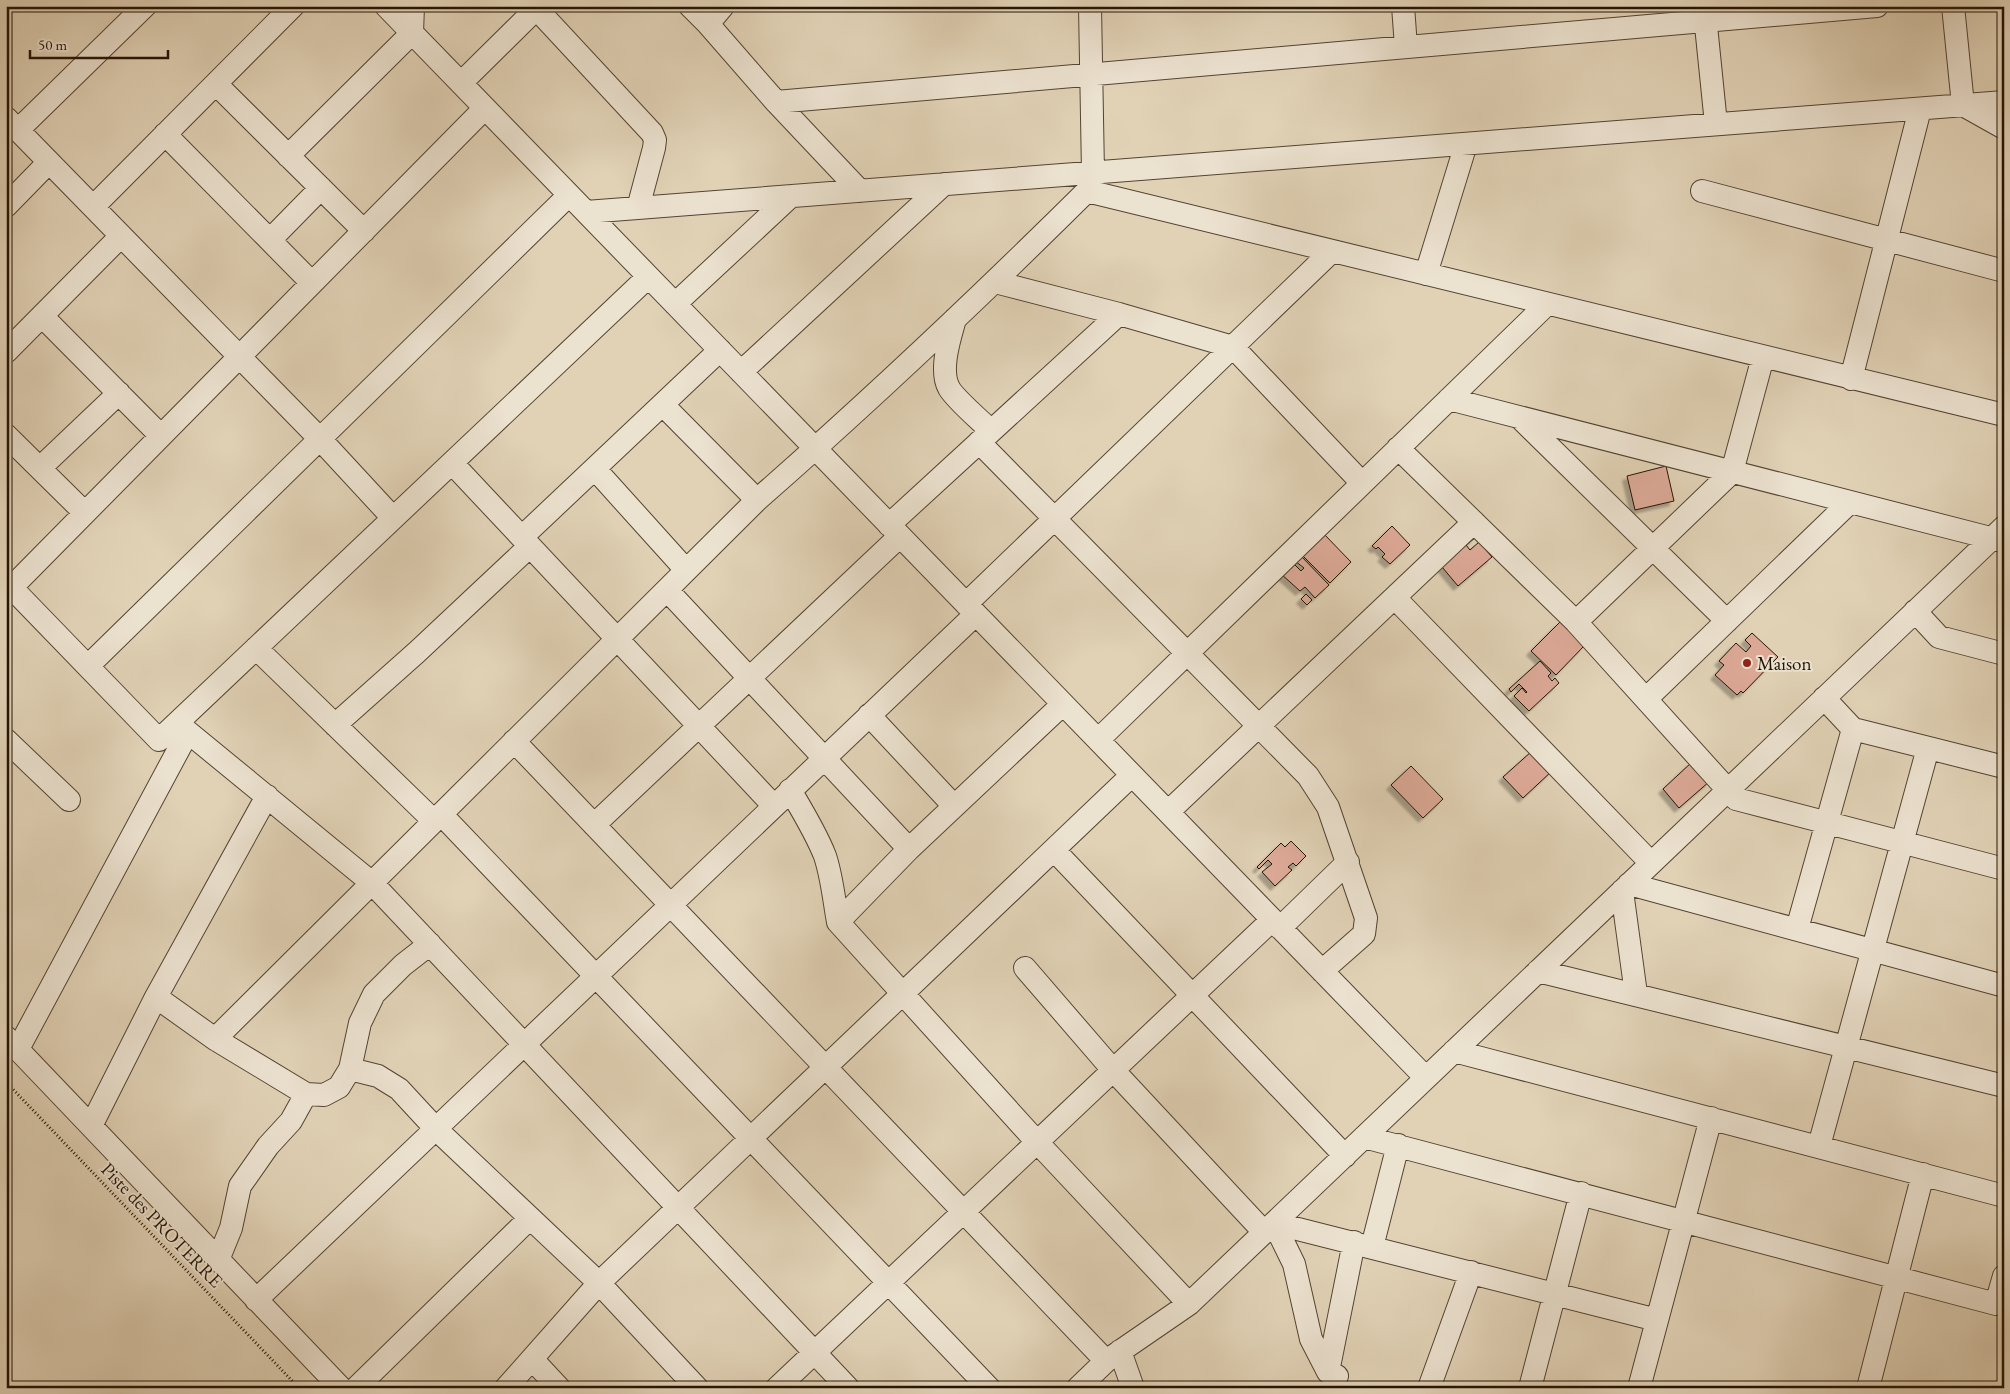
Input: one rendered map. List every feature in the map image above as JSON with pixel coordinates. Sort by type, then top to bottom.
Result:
[{"type":"street","points":[[145,6],[12,124],[320,439],[393,518]]},
{"type":"street","points":[[93,207],[294,6]]},
{"type":"street","points":[[386,6],[1426,1078]]},
{"type":"street","points":[[288,156],[412,33],[414,6]]},
{"type":"street","points":[[690,6],[776,102],[860,191]]},
{"type":"street","points":[[708,24],[723,6]]},
{"type":"street","points":[[215,1040],[757,500],[816,449],[995,282],[1090,182],[1092,74],[1090,6]]},
{"type":"street","points":[[1403,6],[1406,47]]},
{"type":"street","points":[[776,102],[1406,47],[1705,14],[1877,6]]},
{"type":"street","points":[[1954,6],[1962,106]]},
{"type":"street","points":[[461,83],[536,7],[652,133],[655,140],[654,148],[638,208]]},
{"type":"street","points":[[1705,14],[1716,124]]},
{"type":"street","points":[[216,84],[364,231]]},
{"type":"street","points":[[586,212],[944,184],[1090,182],[1466,144],[2004,102]]},
{"type":"street","points":[[1962,106],[2004,128]]},
{"type":"street","points":[[182,727],[159,740],[8,587],[85,513],[485,108]]},
{"type":"street","points":[[1851,378],[1920,109]]},
{"type":"street","points":[[165,134],[312,283]]},
{"type":"street","points":[[1426,274],[1466,144]]},
{"type":"street","points":[[6,206],[50,162]]},
{"type":"street","points":[[1090,182],[1332,251],[2004,416]]},
{"type":"street","points":[[741,372],[944,184]]},
{"type":"street","points":[[270,240],[321,188]]},
{"type":"street","points":[[1702,191],[2004,271]]},
{"type":"street","points":[[88,666],[569,195]]},
{"type":"street","points":[[675,304],[791,196]]},
{"type":"street","points":[[6,352],[121,236]]},
{"type":"street","points":[[256,1300],[869,715],[1055,519],[1332,251]]},
{"type":"street","points":[[341,1388],[12,1043],[182,727],[256,648],[648,277]]},
{"type":"street","points":[[995,282],[1119,314],[1233,347],[1362,483]]},
{"type":"street","points":[[1098,740],[1547,304]]},
{"type":"street","points":[[594,825],[749,678],[985,436],[1119,314]]},
{"type":"street","points":[[42,316],[161,436]]},
{"type":"street","points":[[955,319],[946,357],[946,377],[949,388],[985,436],[1055,519],[1308,776],[1328,808],[1366,918],[1364,934],[1322,971]]},
{"type":"street","points":[[335,725],[417,652],[595,469],[720,350]]},
{"type":"street","points":[[1576,622],[1732,472],[1764,357]]},
{"type":"street","points":[[40,468],[119,393]]},
{"type":"street","points":[[1449,399],[1850,502],[2000,535]]},
{"type":"street","points":[[663,405],[757,500]]},
{"type":"street","points":[[1519,417],[1728,621]]},
{"type":"street","points":[[6,435],[85,513]]},
{"type":"street","points":[[1398,448],[1576,622],[1736,799],[2004,869]]},
{"type":"street","points":[[452,463],[774,806]]},
{"type":"street","points":[[595,469],[686,570]]},
{"type":"street","points":[[1646,699],[1850,502]]},
{"type":"street","points":[[1168,812],[1474,522]]},
{"type":"street","points":[[1078,1388],[1113,1356],[1189,1304],[1915,611],[2000,535]]},
{"type":"street","points":[[666,590],[910,849]]},
{"type":"street","points":[[1395,598],[1651,863]]},
{"type":"street","points":[[1915,611],[1939,637],[2004,654]]},
{"type":"street","points":[[256,648],[335,725],[438,817],[596,976],[990,1388]]},
{"type":"street","points":[[1824,698],[1852,729],[2004,767]]},
{"type":"street","points":[[838,922],[954,806],[1063,704]]},
{"type":"street","points":[[869,715],[954,806]]},
{"type":"street","points":[[182,727],[372,883],[848,1388]]},
{"type":"street","points":[[1797,929],[1852,729]]},
{"type":"street","points":[[6,740],[70,800]]},
{"type":"street","points":[[514,741],[964,1212],[1113,1356],[1133,1388]]},
{"type":"street","points":[[1818,1146],[1928,748]]},
{"type":"street","points":[[506,1388],[599,1283],[1132,775]]},
{"type":"street","points":[[790,790],[814,831],[825,857],[832,882],[838,922],[1037,1142],[1189,1304]]},
{"type":"street","points":[[91,1126],[156,997],[267,796]]},
{"type":"street","points":[[1054,850],[1344,1156]]},
{"type":"street","points":[[777,1388],[1192,995],[1348,862]]},
{"type":"street","points":[[1625,888],[1797,929],[2004,986]]},
{"type":"street","points":[[1625,888],[1636,994]]},
{"type":"street","points":[[156,997],[215,1040],[306,1094],[324,1096],[339,1087],[350,1069],[360,1023],[374,994],[403,965],[430,944]]},
{"type":"street","points":[[1026,968],[1113,1070],[1269,1228],[1294,1264],[1311,1339],[1330,1380]]},
{"type":"street","points":[[1538,971],[2004,1086]]},
{"type":"street","points":[[1454,1051],[2004,1196]]},
{"type":"street","points":[[350,1069],[378,1076],[399,1089],[436,1129],[529,1219],[599,1283],[698,1388]]},
{"type":"street","points":[[218,1260],[231,1228],[240,1186],[268,1146],[291,1121],[306,1094]]},
{"type":"street","points":[[1639,1388],[1711,1118]]},
{"type":"street","points":[[1364,1137],[1684,1220],[1996,1304],[2004,1276]]},
{"type":"street","points":[[1330,1380],[1363,1245],[1398,1145]]},
{"type":"street","points":[[1868,1388],[1923,1174]]},
{"type":"street","points":[[1530,1388],[1581,1193]]},
{"type":"street","points":[[356,1388],[529,1219]]},
{"type":"street","points":[[1269,1228],[1363,1245],[1657,1320]]},
{"type":"street","points":[[1430,1388],[1471,1272]]},
{"type":"street","points":[[532,1359],[559,1388]]},
{"type":"path","name":"Piste des PROTERRE","points":[[6,1082],[299,1388]]},
{"type":"building","points":[[1666,466],[1674,501],[1635,510],[1627,476]]},
{"type":"building","points":[[1392,526],[1410,545],[1390,564],[1382,557],[1385,554],[1378,547],[1376,549],[1372,546]]},
{"type":"building","points":[[1470,532],[1475,538],[1466,545],[1470,550],[1479,542],[1492,557],[1458,586],[1437,561]]},
{"type":"building","points":[[1323,533],[1351,562],[1330,583],[1301,554]]},
{"type":"building","points":[[1300,555],[1329,585],[1315,598],[1305,587],[1300,591],[1280,573],[1290,560],[1301,571],[1304,568],[1295,561]]},
{"type":"building","points":[[1306,594],[1312,600],[1307,605],[1301,599]]},
{"type":"building","points":[[1560,622],[1584,646],[1556,675],[1531,651]]},
{"type":"building","name":"Maison","points":[[1752,633],[1778,657],[1743,693],[1741,691],[1737,695],[1715,675],[1724,665],[1719,661],[1736,643],[1746,652],[1751,646],[1745,640]]},
{"type":"building","points":[[1540,661],[1551,673],[1548,676],[1552,681],[1555,678],[1559,683],[1529,711],[1514,696],[1522,688],[1527,692],[1519,684],[1511,692],[1509,689]]},
{"type":"building","points":[[1532,751],[1552,771],[1523,798],[1503,777]]},
{"type":"building","points":[[1692,762],[1710,781],[1679,808],[1663,789]]},
{"type":"building","points":[[1411,766],[1443,799],[1423,818],[1391,785]]},
{"type":"building","points":[[1291,841],[1306,856],[1296,866],[1293,863],[1288,867],[1292,870],[1275,886],[1262,872],[1272,864],[1268,860],[1259,869],[1257,867],[1281,843],[1285,847]]},
{"type":"place","name":"Maison","points":[[1747,663]]}]
